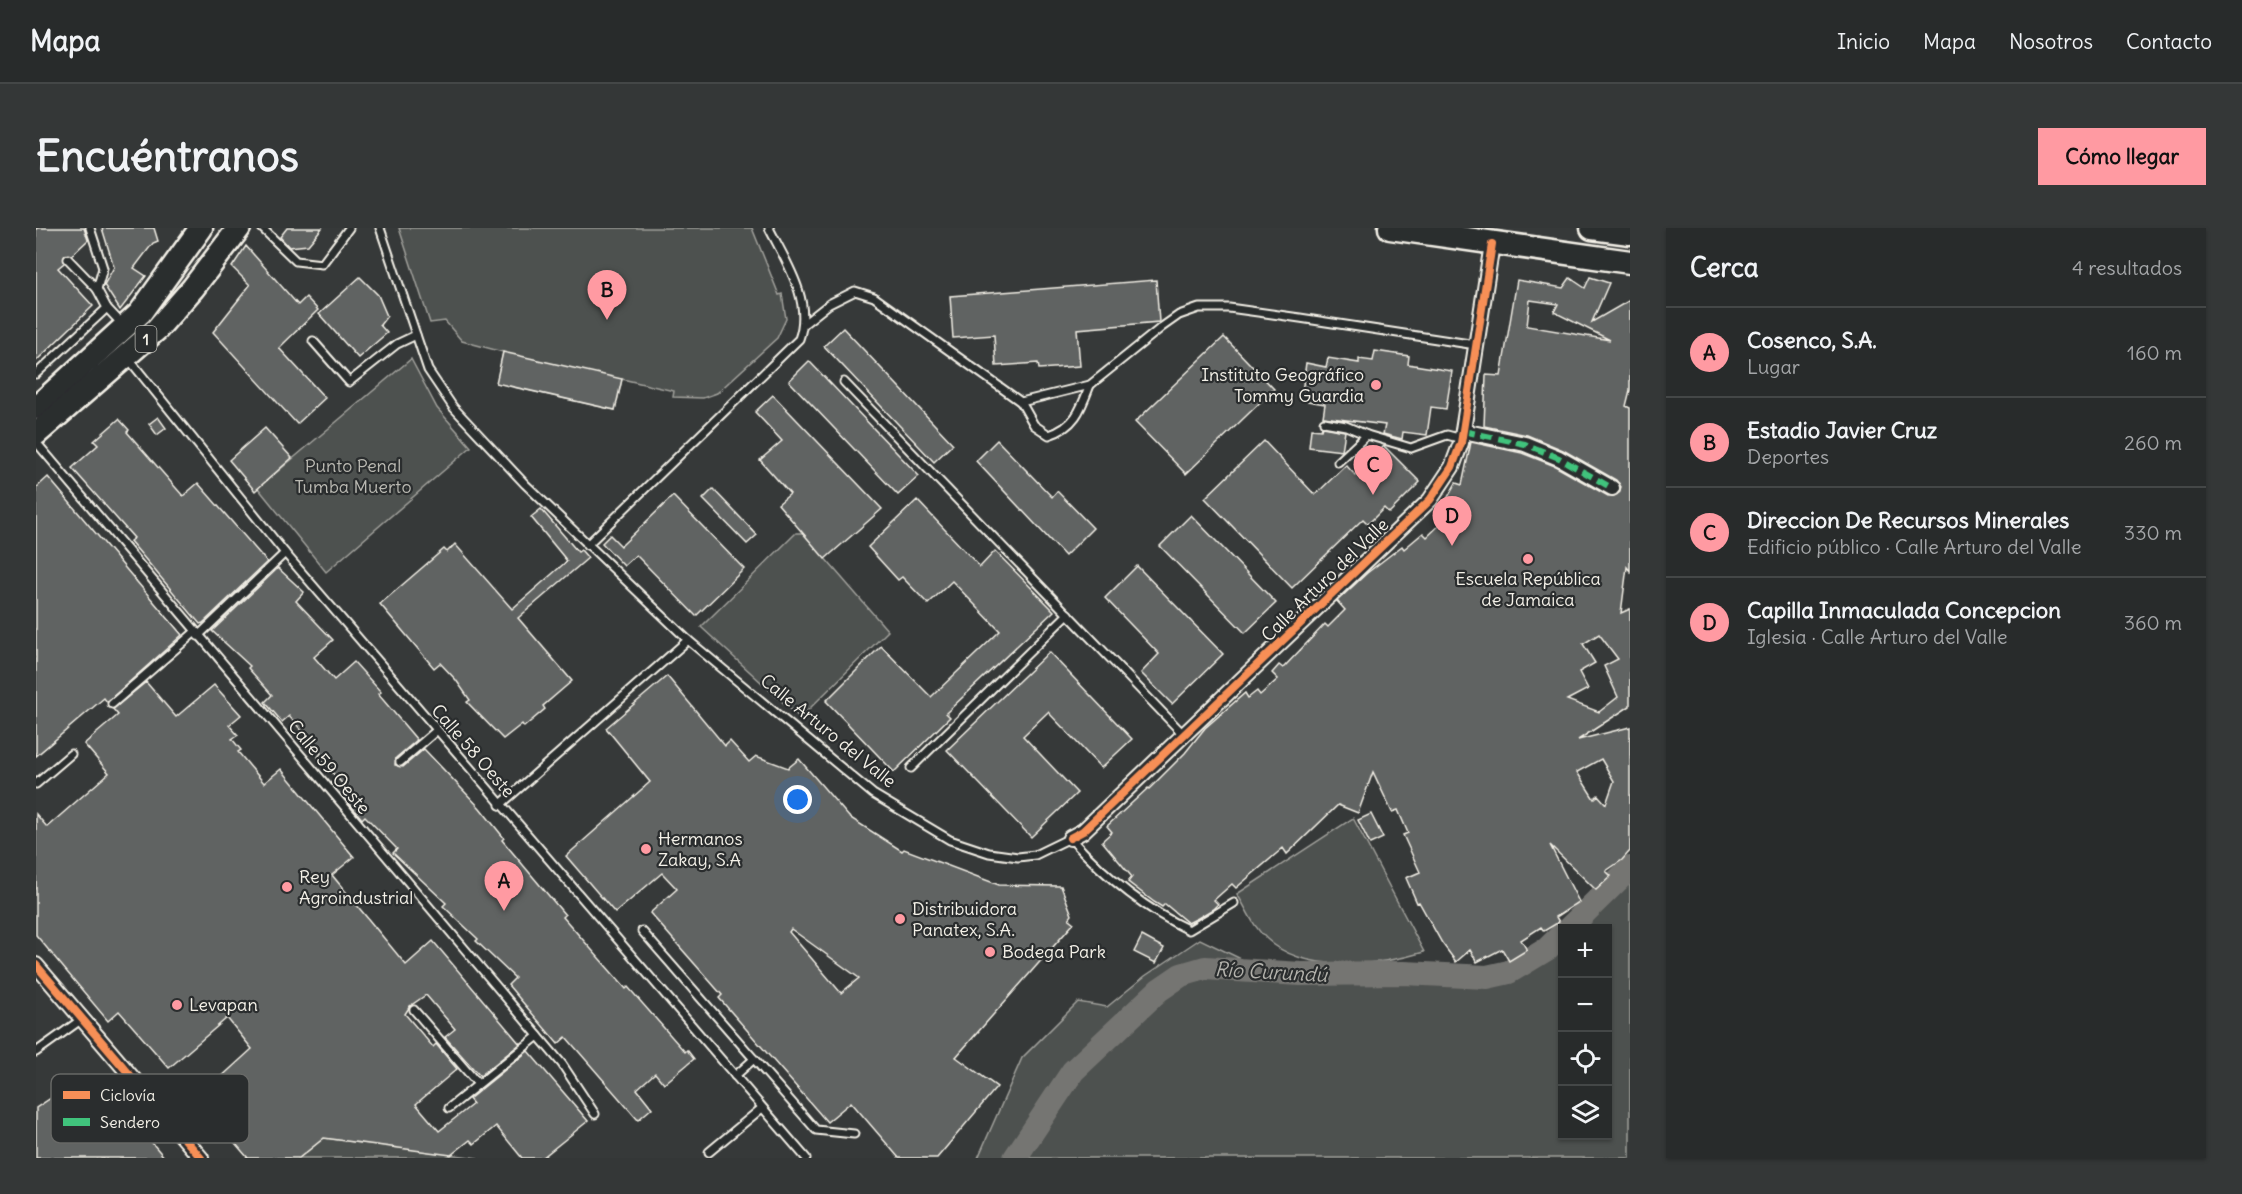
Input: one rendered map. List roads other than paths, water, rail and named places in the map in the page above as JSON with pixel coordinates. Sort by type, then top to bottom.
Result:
[{"type":"main road","name":"1","points":[[36,408],[140,313],[201,228]]},
{"type":"main road","name":"1","points":[[36,434],[127,356],[179,304],[239,228]]},
{"type":"main road","points":[[1390,228],[1630,262]]},
{"type":"main road","points":[[1592,228],[1630,233]]},
{"type":"street","name":"Calle Arturo del Valle","points":[[1070,838],[1083,831],[1185,736],[1430,500],[1452,467],[1462,435],[1492,244]]},
{"type":"street","points":[[1462,435],[1525,444],[1558,458],[1612,488]]},
{"type":"street","points":[[36,965],[129,1074]]},
{"type":"street","points":[[188,1143],[201,1158]]},
{"type":"lane","points":[[90,228],[103,268],[97,290]]},
{"type":"lane","points":[[261,228],[296,261],[322,264],[349,228]]},
{"type":"lane","points":[[270,236],[276,228]]},
{"type":"lane","name":"Calle Arturo del Valle","points":[[380,228],[428,370],[453,407],[525,484],[688,640],[873,794],[950,840],[989,854],[1018,857],[1035,855],[1070,838]]},
{"type":"lane","points":[[587,545],[799,339],[805,323],[801,298],[792,272],[770,228]]},
{"type":"lane","points":[[68,259],[97,290],[107,308],[125,328]]},
{"type":"lane","points":[[805,323],[829,304],[855,291],[874,297],[1021,402],[1034,425],[1049,435],[1066,429],[1082,407],[1090,385]]},
{"type":"lane","points":[[36,374],[107,308]]},
{"type":"lane","points":[[1021,402],[1090,385],[1162,327],[1179,315],[1198,308],[1228,308],[1476,345]]},
{"type":"lane","points":[[313,342],[349,382],[397,344],[416,335]]},
{"type":"lane","name":"Calle 58 Oeste","points":[[127,356],[285,553],[806,1158]]},
{"type":"lane","points":[[844,382],[1185,736]]},
{"type":"lane","points":[[1324,422],[1346,426],[1411,448],[1447,435],[1462,435]]},
{"type":"lane","points":[[1338,462],[1367,435]]},
{"type":"lane","name":"Calle 59 Oeste","points":[[36,442],[562,1064],[595,1114]]},
{"type":"lane","points":[[112,704],[197,634],[285,553]]},
{"type":"lane","points":[[911,768],[1068,614]]},
{"type":"lane","points":[[501,805],[688,640]]},
{"type":"lane","points":[[400,762],[436,731]]},
{"type":"lane","points":[[36,784],[71,754]]},
{"type":"lane","points":[[1070,838],[1092,862],[1160,916],[1189,930],[1234,903]]},
{"type":"lane","points":[[642,931],[816,1130],[854,1134]]},
{"type":"lane","points":[[414,1010],[478,1084]]},
{"type":"lane","points":[[36,1052],[82,1019]]},
{"type":"lane","points":[[449,1108],[538,1036]]},
{"type":"lane","points":[[735,1076],[754,1059]]},
{"type":"lane","points":[[709,1152],[762,1107]]},
{"type":"waterway","name":"Río Curundú","points":[[1573,924],[1630,868]]},
{"type":"waterway","name":"Río Curundú","points":[[1015,1158],[1073,1071],[1159,990],[1181,975],[1205,968],[1301,974],[1404,973],[1487,977],[1509,972],[1547,949],[1558,938]]},
{"type":"place","name":"Estadio Javier Cruz","points":[[607,320]]},
{"type":"place","name":"Instituto Geográfico Tommy Guardia","points":[[1376,385]]},
{"type":"place","name":"Direccion De Recursos Minerales","points":[[1373,495]]},
{"type":"place","name":"Capilla Inmaculada Concepcion","points":[[1452,546]]},
{"type":"place","name":"Escuela República de Jamaica","points":[[1528,559]]},
{"type":"place","name":"Hermanos Zakay, S.A","points":[[646,849]]},
{"type":"place","name":"Rey Agroindustrial","points":[[287,887]]},
{"type":"place","name":"Cosenco, S.A.","points":[[504,911]]},
{"type":"place","name":"Distribuidora Panatex, S.A.","points":[[900,919]]},
{"type":"place","name":"Bodega Park","points":[[990,952]]},
{"type":"place","name":"Levapan","points":[[177,1005]]},
{"type":"park label","name":"Punto Penal Tumba Muerto","points":[[353,476]]}]
